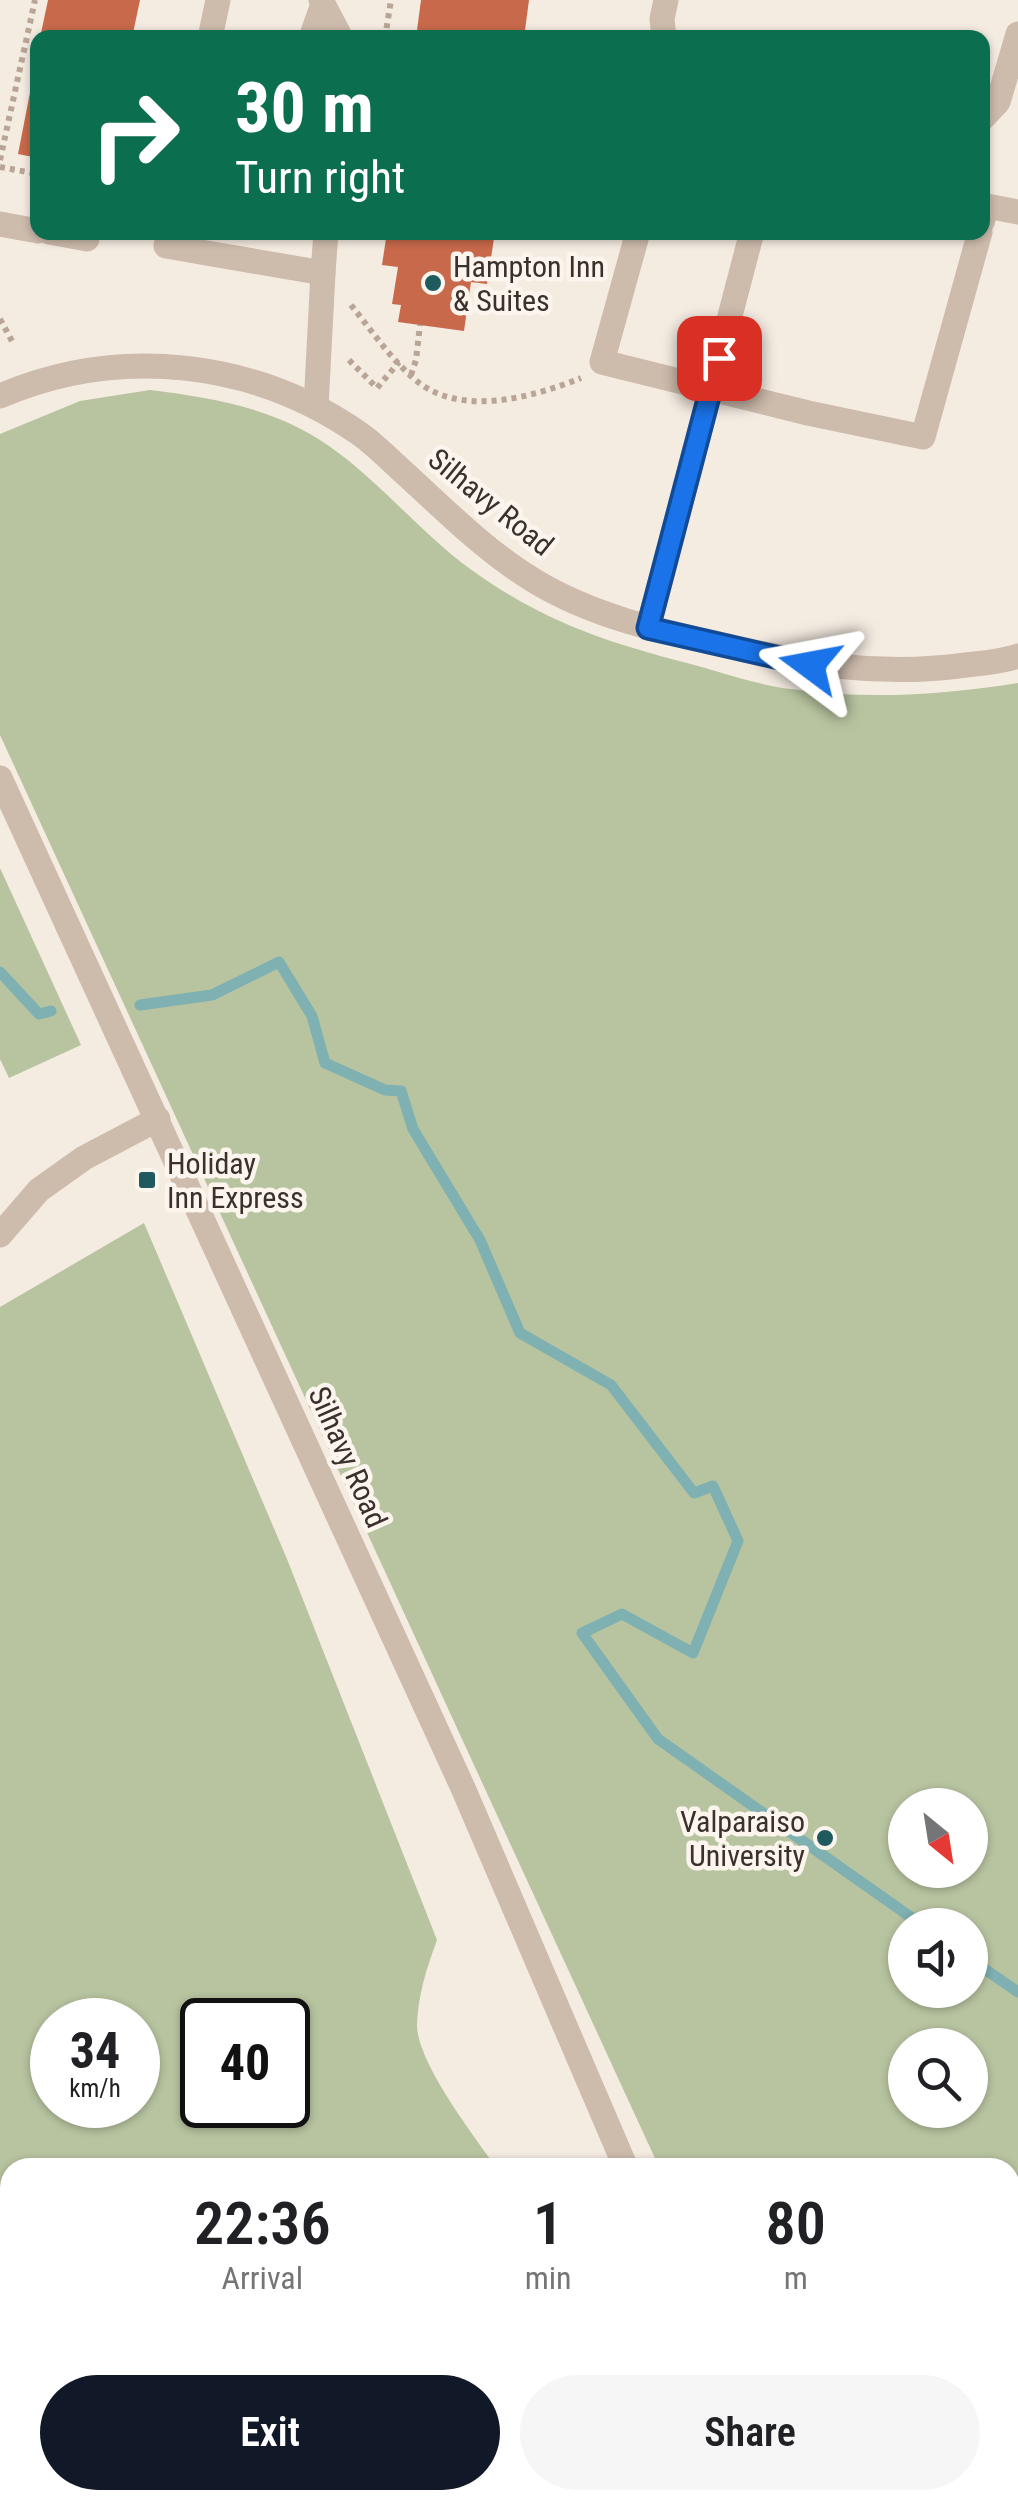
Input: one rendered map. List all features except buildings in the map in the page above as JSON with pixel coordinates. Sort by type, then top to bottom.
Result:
[{"type":"street","points":[[212,30],[218,0]]},
{"type":"street","points":[[663,30],[666,0]]},
{"type":"street","points":[[313,30],[322,2]]},
{"type":"street","points":[[322,2],[337,30]]},
{"type":"street","points":[[990,110],[998,102],[1018,34]]},
{"type":"street","points":[[990,209],[1018,212]]},
{"type":"street","points":[[0,224],[30,229]]},
{"type":"street","points":[[167,240],[166,246],[323,273]]},
{"type":"street","points":[[316,407],[325,240]]},
{"type":"street","points":[[636,240],[602,362],[924,437],[978,240]]},
{"type":"street","points":[[648,628],[750,240]]},
{"type":"street","name":"Silhavy Road","points":[[1,392],[120,366],[179,365],[224,372],[316,407],[362,435],[490,551],[534,581],[586,607],[648,628],[810,665],[935,669],[1018,656]]},
{"type":"street","name":"Silhavy Road","points":[[0,778],[463,1788],[622,2158]]},
{"type":"street","points":[[0,1235],[39,1190],[84,1158],[158,1120]]},
{"type":"path","points":[[30,172],[0,163],[34,0]]},
{"type":"path","points":[[386,30],[391,0]]},
{"type":"path","points":[[346,299],[411,374],[436,393],[457,401],[491,400],[560,386],[582,377],[602,362]]},
{"type":"path","points":[[0,318],[14,343]]},
{"type":"path","points":[[411,374],[420,325]]},
{"type":"path","points":[[378,388],[399,362]]},
{"type":"green space","points":[[150,390],[221,401],[266,414],[308,433],[348,460],[473,571],[550,617],[629,647],[752,681],[819,692],[904,695],[1018,683],[1018,2158],[655,2158],[0,735],[0,434],[80,401]]},
{"type":"green space","points":[[0,868],[81,1045],[9,1078],[0,1059]]},
{"type":"green space","points":[[144,1223],[287,1559],[437,1940],[418,2013],[419,2039],[448,2098],[490,2158],[0,2158],[0,1307]]},
{"type":"waterway","points":[[140,1005],[212,995],[279,962],[312,1016],[325,1063],[385,1090],[401,1091],[413,1129],[480,1240],[520,1333],[611,1385],[694,1493],[713,1486],[738,1541],[693,1653],[622,1614],[582,1633],[658,1739],[898,1908]]},
{"type":"waterway","points":[[0,972],[39,1014],[51,1011]]},
{"type":"waterway","points":[[988,1971],[1018,1992]]},
{"type":"place","name":"Hampton Inn & Suites","points":[[433,283]]},
{"type":"place","name":"Holiday Inn Express","points":[[147,1180]]},
{"type":"place","name":"Valparaiso University","points":[[825,1838]]},
{"type":"route","points":[[719,358],[648,628],[810,665]]}]
